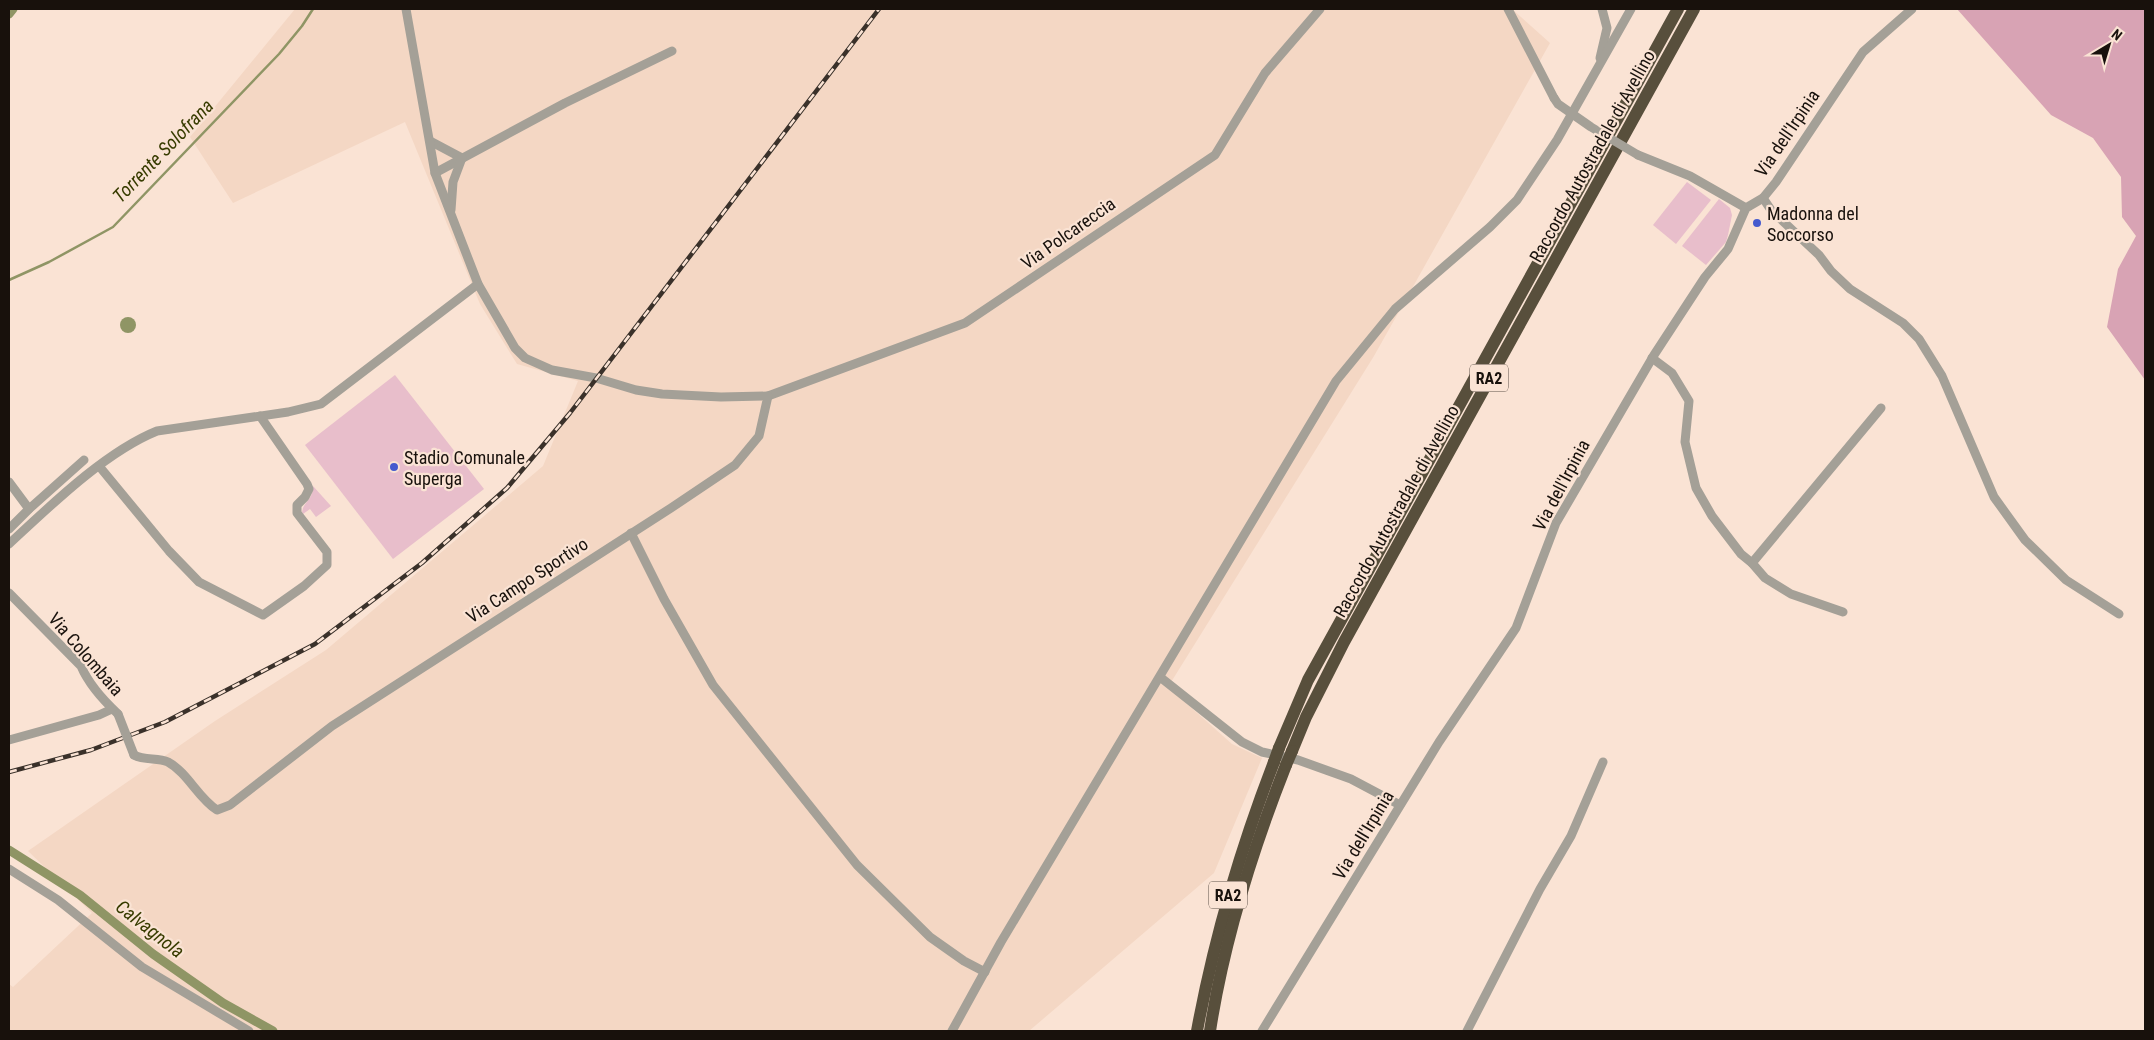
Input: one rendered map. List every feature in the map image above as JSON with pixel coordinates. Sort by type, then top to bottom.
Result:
[{"type":"highway","name":"Raccordo Autostradale di Avellino","points":[[1210,1031],[1226,951],[1280,764],[1279,748],[1308,680],[1678,9]]},
{"type":"highway","name":"Raccordo Autostradale di Avellino","points":[[1197,1031],[1208,972],[1234,873],[1280,764],[1292,751],[1310,709],[1344,642],[1694,9]]},
{"type":"street","points":[[406,9],[435,173],[478,284],[515,348],[525,358],[552,370],[596,378],[636,390],[662,394],[729,397],[768,396]]},
{"type":"street","name":"Via Polcareccia","points":[[768,396],[965,322],[1215,154],[1265,73],[1320,9]]},
{"type":"street","points":[[1508,9],[1558,104],[1591,127],[1638,155],[1690,176],[1746,208]]},
{"type":"street","points":[[1598,66],[1607,28],[1602,9]]},
{"type":"street","points":[[952,1031],[985,972],[1336,381],[1395,310],[1490,227],[1517,200],[1558,140],[1598,66],[1632,9]]},
{"type":"street","name":"Via dell'Irpinia","points":[[1262,1031],[1439,742],[1516,628],[1556,523],[1652,358],[1704,277],[1728,249],[1746,208],[1763,198],[1776,182],[1863,52],[1912,9]]},
{"type":"street","points":[[435,173],[557,107],[672,51]]},
{"type":"street","points":[[430,141],[462,158]]},
{"type":"street","points":[[450,214],[453,182],[462,158]]},
{"type":"street","points":[[1763,198],[1771,210],[1820,255],[1831,271],[1850,289],[1903,323],[1919,339],[1942,376],[1994,498],[2025,540],[2066,580],[2119,614]]},
{"type":"street","points":[[9,544],[99,466],[141,437],[157,431],[260,416],[321,404],[478,284]]},
{"type":"street","points":[[1652,358],[1672,373],[1689,401],[1685,442],[1696,488],[1712,516],[1740,554],[1752,563],[1765,578],[1791,594],[1843,612]]},
{"type":"street","name":"Via Campo Sportivo","points":[[134,755],[140,759],[167,761],[194,785],[212,807],[217,810],[230,805],[332,726],[735,465],[759,436],[768,396]]},
{"type":"street","points":[[1752,563],[1882,408]]},
{"type":"street","points":[[99,466],[169,551],[199,582],[263,615],[304,586],[327,566],[327,552],[298,513],[297,505],[305,497],[309,489],[307,484],[260,416]]},
{"type":"street","points":[[9,529],[84,460]]},
{"type":"street","points":[[9,482],[29,509]]},
{"type":"street","points":[[631,533],[664,599],[713,685],[857,865],[930,937],[964,961],[985,972]]},
{"type":"street","name":"Via Colombaia","points":[[9,593],[80,666],[102,699],[115,712],[134,755]]},
{"type":"street","points":[[1160,677],[1242,742],[1262,752],[1298,760],[1351,779],[1400,805]]},
{"type":"street","points":[[9,740],[115,712]]},
{"type":"street","points":[[1467,1031],[1540,889],[1570,836],[1603,762]]},
{"type":"street","points":[[9,869],[58,900],[142,967],[249,1031]]},
{"type":"shaded area","points":[[295,9],[1512,9],[1550,43],[1374,356],[1168,687],[1232,744],[1262,758],[1214,873],[1029,1031],[9,1031],[9,984],[13,987],[92,913],[28,851],[215,721],[326,650],[543,466],[578,381],[517,364],[480,304],[405,122],[233,203],[190,137]]},
{"type":"shaded area","points":[[1957,9],[2145,9],[2145,380],[2107,327],[2118,269],[2136,236],[2122,217],[2121,177],[2093,138],[2051,115]]},
{"type":"shaded area","points":[[1687,182],[1711,200],[1676,244],[1653,225]]},
{"type":"shaded area","points":[[1719,199],[1730,208],[1732,215],[1726,242],[1706,265],[1682,246]]},
{"type":"shaded area","points":[[128,317],[134,319],[136,325],[134,331],[128,333],[122,331],[120,325],[122,319]]},
{"type":"shaded area","name":"Stadio Comunale Superga","points":[[395,375],[484,489],[393,559],[305,445]]},
{"type":"shaded area","points":[[313,486],[331,506],[316,517],[310,509],[303,514],[302,512],[312,494]]},
{"type":"waterway","name":"Torrente Solofrana","points":[[9,14],[13,9]]},
{"type":"waterway","name":"Torrente Solofrana","points":[[9,280],[49,262],[113,227],[279,54],[313,9]]},
{"type":"waterway","name":"Calvagnola","points":[[9,850],[80,895],[153,954],[223,1003],[273,1031]]},
{"type":"railway","points":[[9,772],[91,750],[165,722],[315,644],[422,563],[507,488],[570,413],[879,9]]},
{"type":"place","name":"Madonna del Soccorso","points":[[1757,223]]},
{"type":"place","name":"Stadio Comunale Superga","points":[[394,467]]}]
